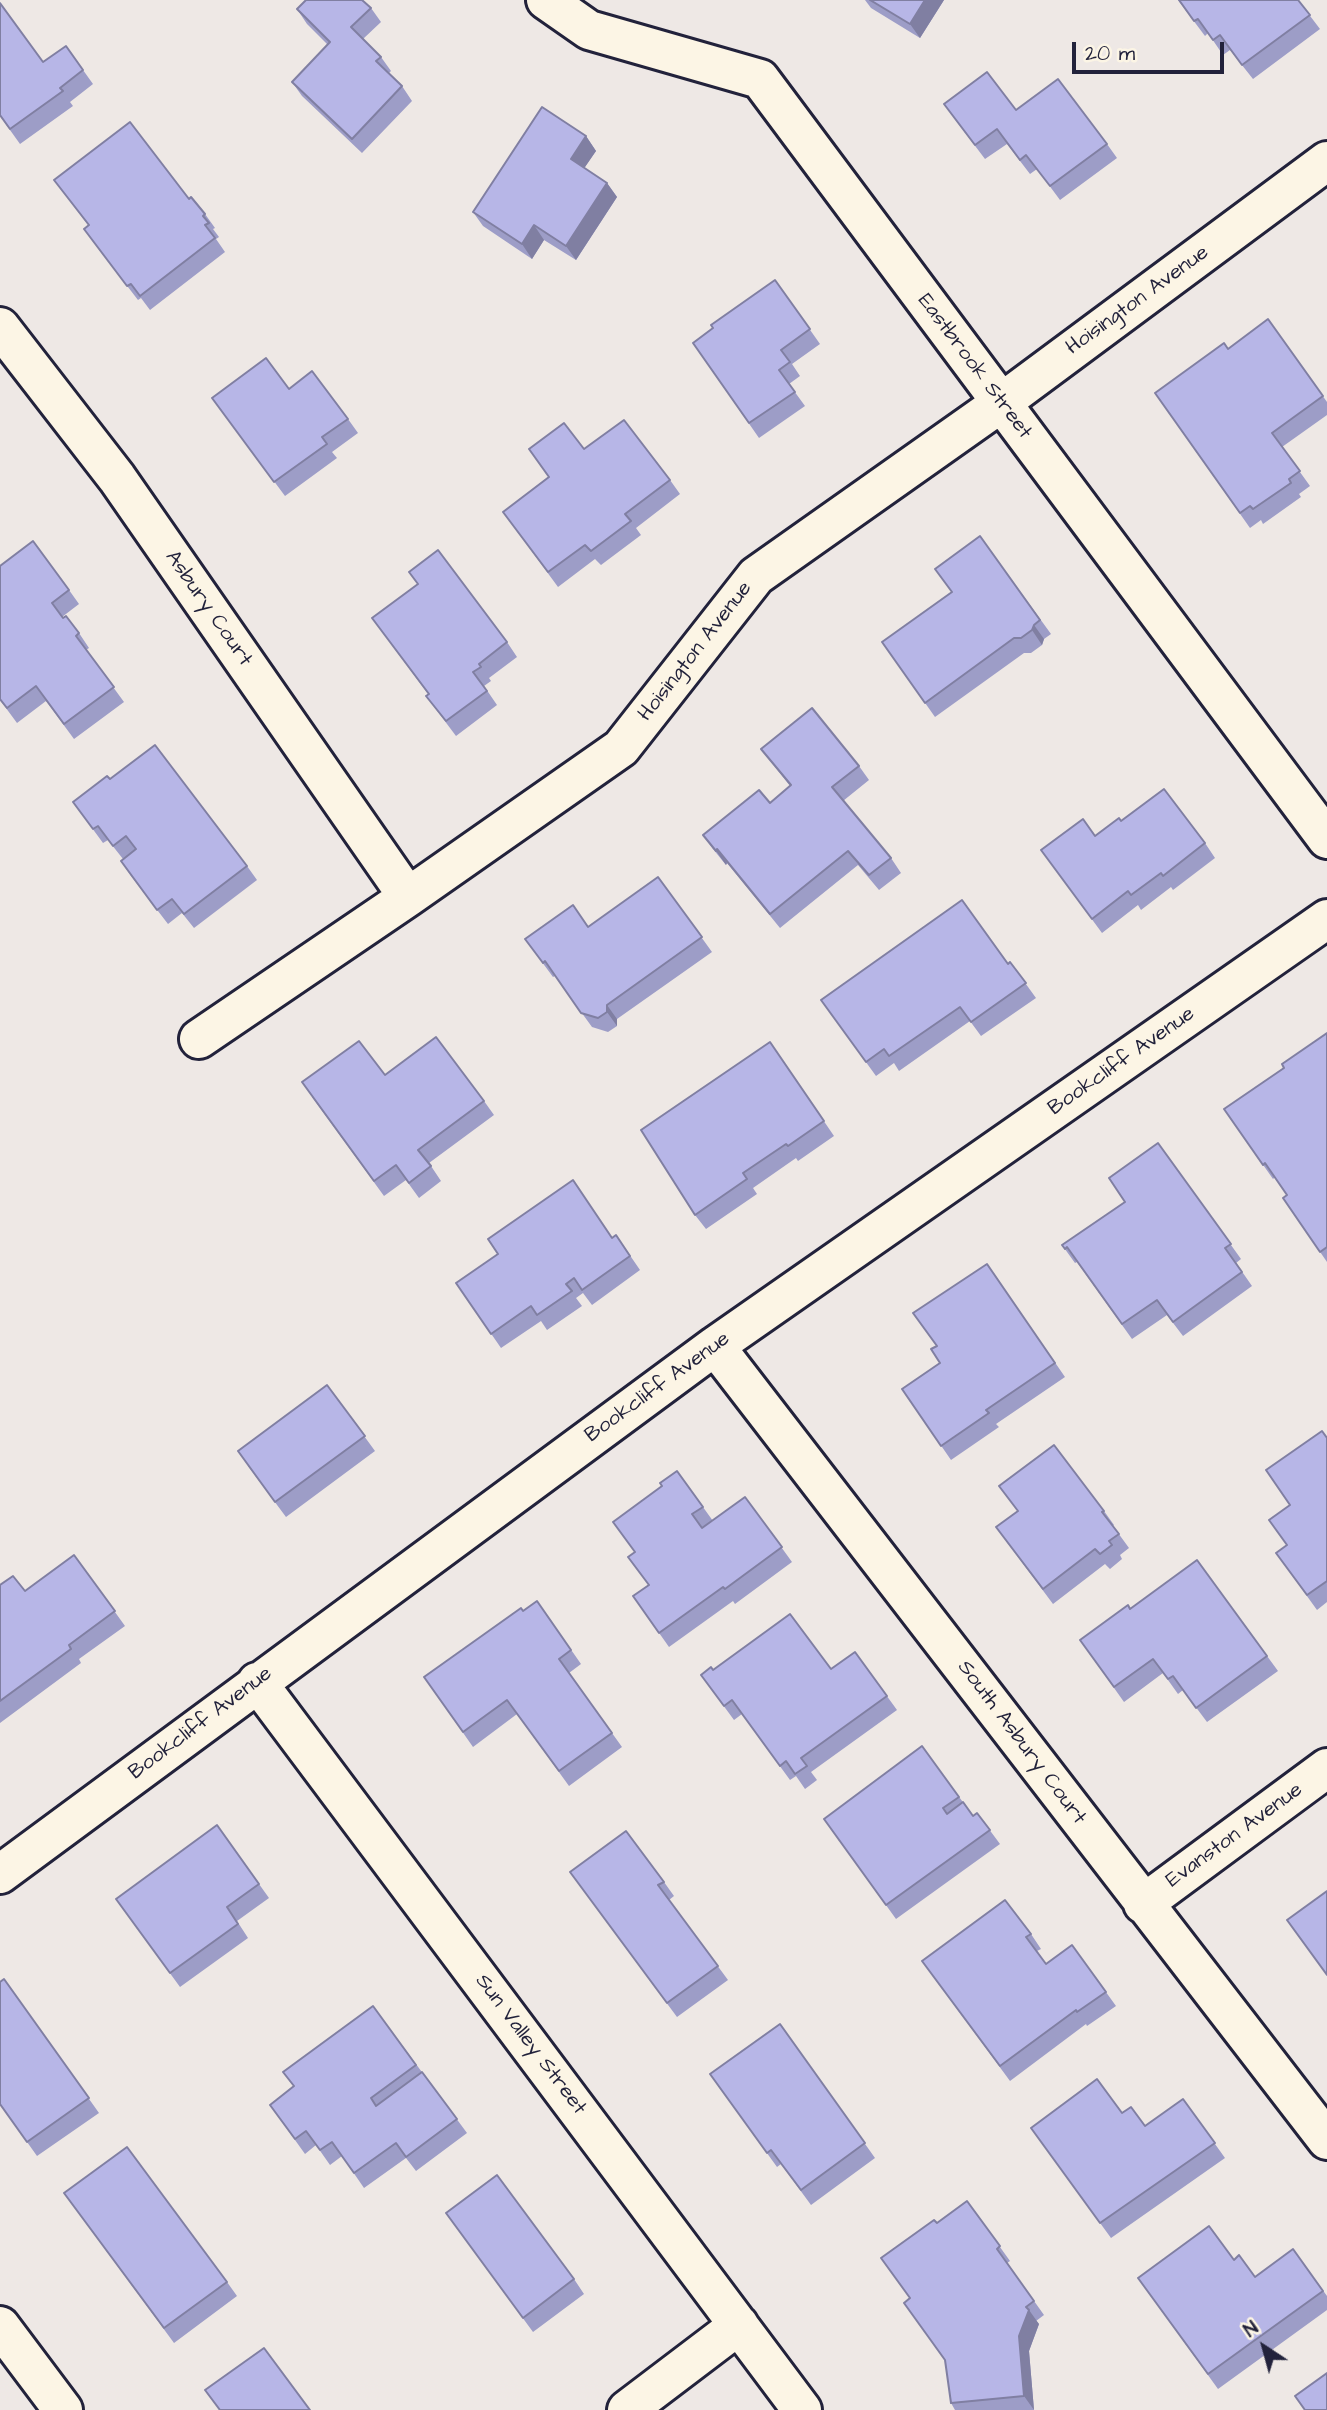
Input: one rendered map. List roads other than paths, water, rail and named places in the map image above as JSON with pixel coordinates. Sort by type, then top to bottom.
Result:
[{"type":"street","name":"Eastbrook Street","points":[[546,0],[589,30],[760,79],[1327,839]]},
{"type":"street","name":"Hoisington Avenue","points":[[199,1040],[621,748],[756,576],[1000,403],[1327,161]]},
{"type":"street","name":"Asbury Court","points":[[0,327],[117,478],[408,897]]},
{"type":"street","name":"Bookcliff Avenue","points":[[0,1874],[715,1346],[1327,919]]},
{"type":"street","name":"South Asbury Court","points":[[715,1346],[1327,2140]]},
{"type":"street","name":"Sun Valley Street","points":[[257,1682],[802,2410]]},
{"type":"street","name":"Evanston Avenue","points":[[1143,1904],[1327,1768]]},
{"type":"street","points":[[627,2410],[739,2325]]},
{"type":"street","points":[[0,2326],[63,2410]]}]
